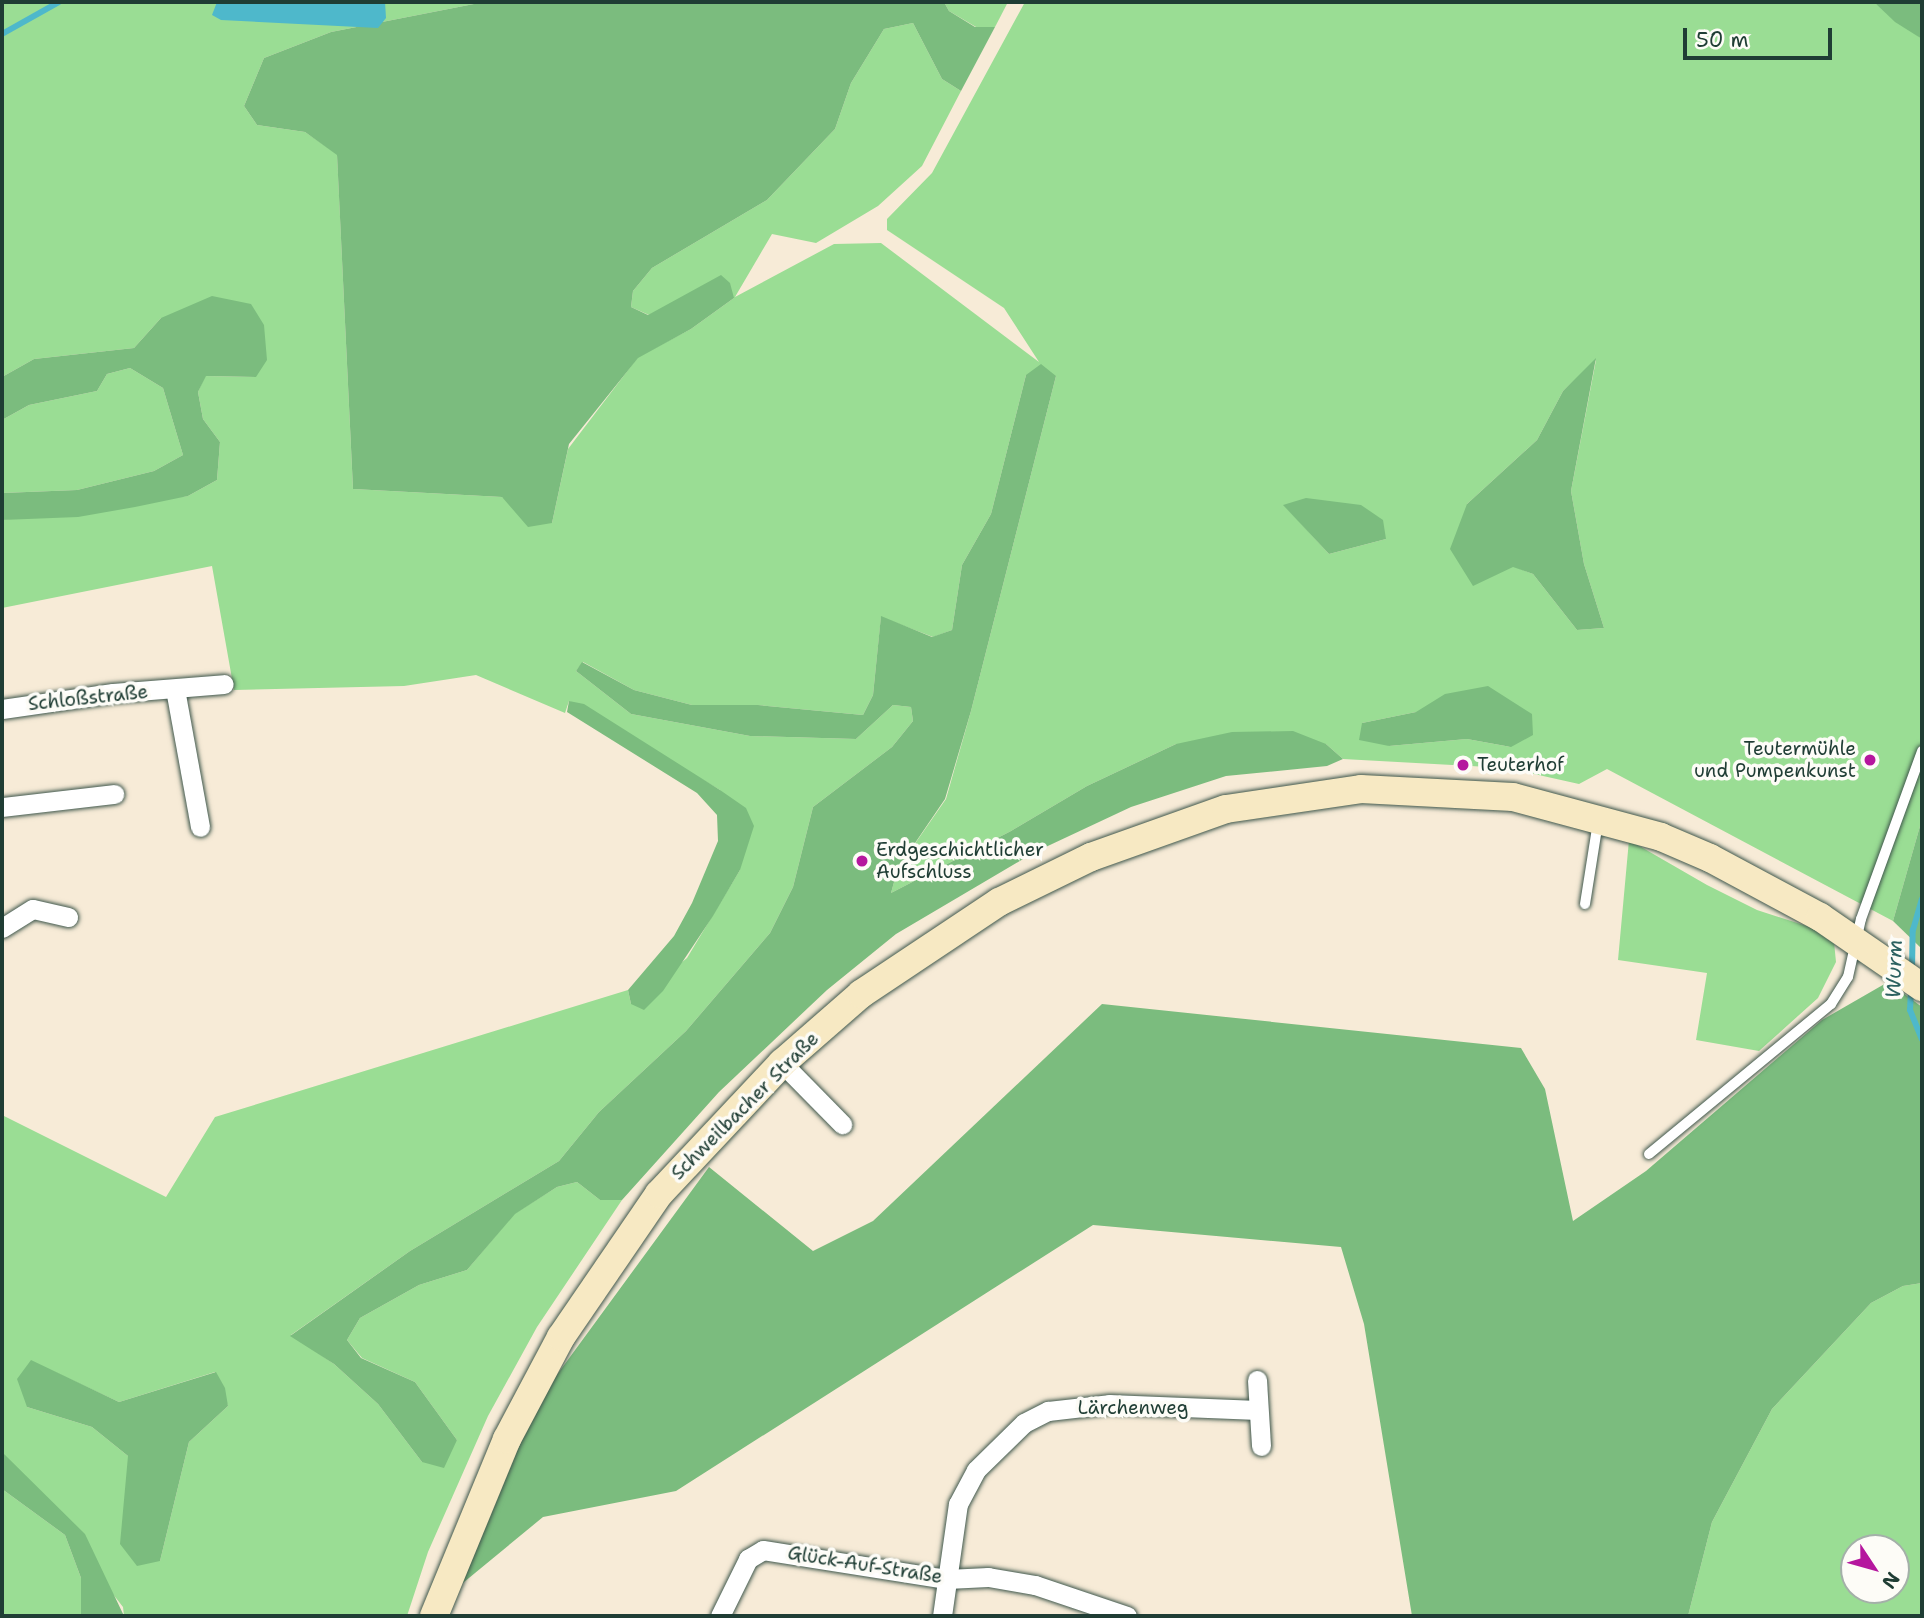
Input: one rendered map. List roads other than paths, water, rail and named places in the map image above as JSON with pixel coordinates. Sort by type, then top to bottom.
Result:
[{"type":"main road","name":"Schweilbacher Straße","points":[[434,1616],[507,1439],[561,1337],[659,1194],[782,1063],[861,994],[999,902],[1091,857],[1226,809],[1361,789],[1513,797],[1598,818],[1710,858],[1862,943],[1922,987]]},
{"type":"street","name":"Schloßstraße","points":[[2,709],[101,694],[224,684]]},
{"type":"street","name":"Schloßstraße","points":[[175,689],[200,827]]},
{"type":"street","points":[[2,807],[114,794]]},
{"type":"street","points":[[2,928],[33,909],[68,917]]},
{"type":"street","points":[[782,1063],[842,1124]]},
{"type":"street","points":[[1257,1380],[1261,1446]]},
{"type":"street","name":"Lärchenweg","points":[[942,1616],[958,1504],[976,1471],[1024,1423],[1048,1411],[1109,1404],[1258,1410]]},
{"type":"street","name":"Glück-Auf-Straße","points":[[720,1616],[748,1559],[763,1550],[947,1578],[988,1577],[1035,1585],[1127,1616]]},
{"type":"lane","points":[[1649,1154],[1830,1004],[1848,977],[1862,943],[1922,751]]},
{"type":"lane","points":[[1585,904],[1598,818]]},
{"type":"water","points":[[217,2],[385,2],[386,18],[378,28],[221,20],[212,15]]},
{"type":"waterway","points":[[2,34],[59,2]]},
{"type":"waterway","name":"Wurm","points":[[1912,969],[1913,930],[1922,899]]},
{"type":"waterway","name":"Wurm","points":[[1911,991],[1910,1010],[1922,1039]]},
{"type":"place","name":"Teutermühle und Pumpenkunst","points":[[1870,760]]},
{"type":"place","name":"Teuterhof","points":[[1463,765]]},
{"type":"place","name":"Erdgeschichtlicher Aufschluss","points":[[862,861]]}]
